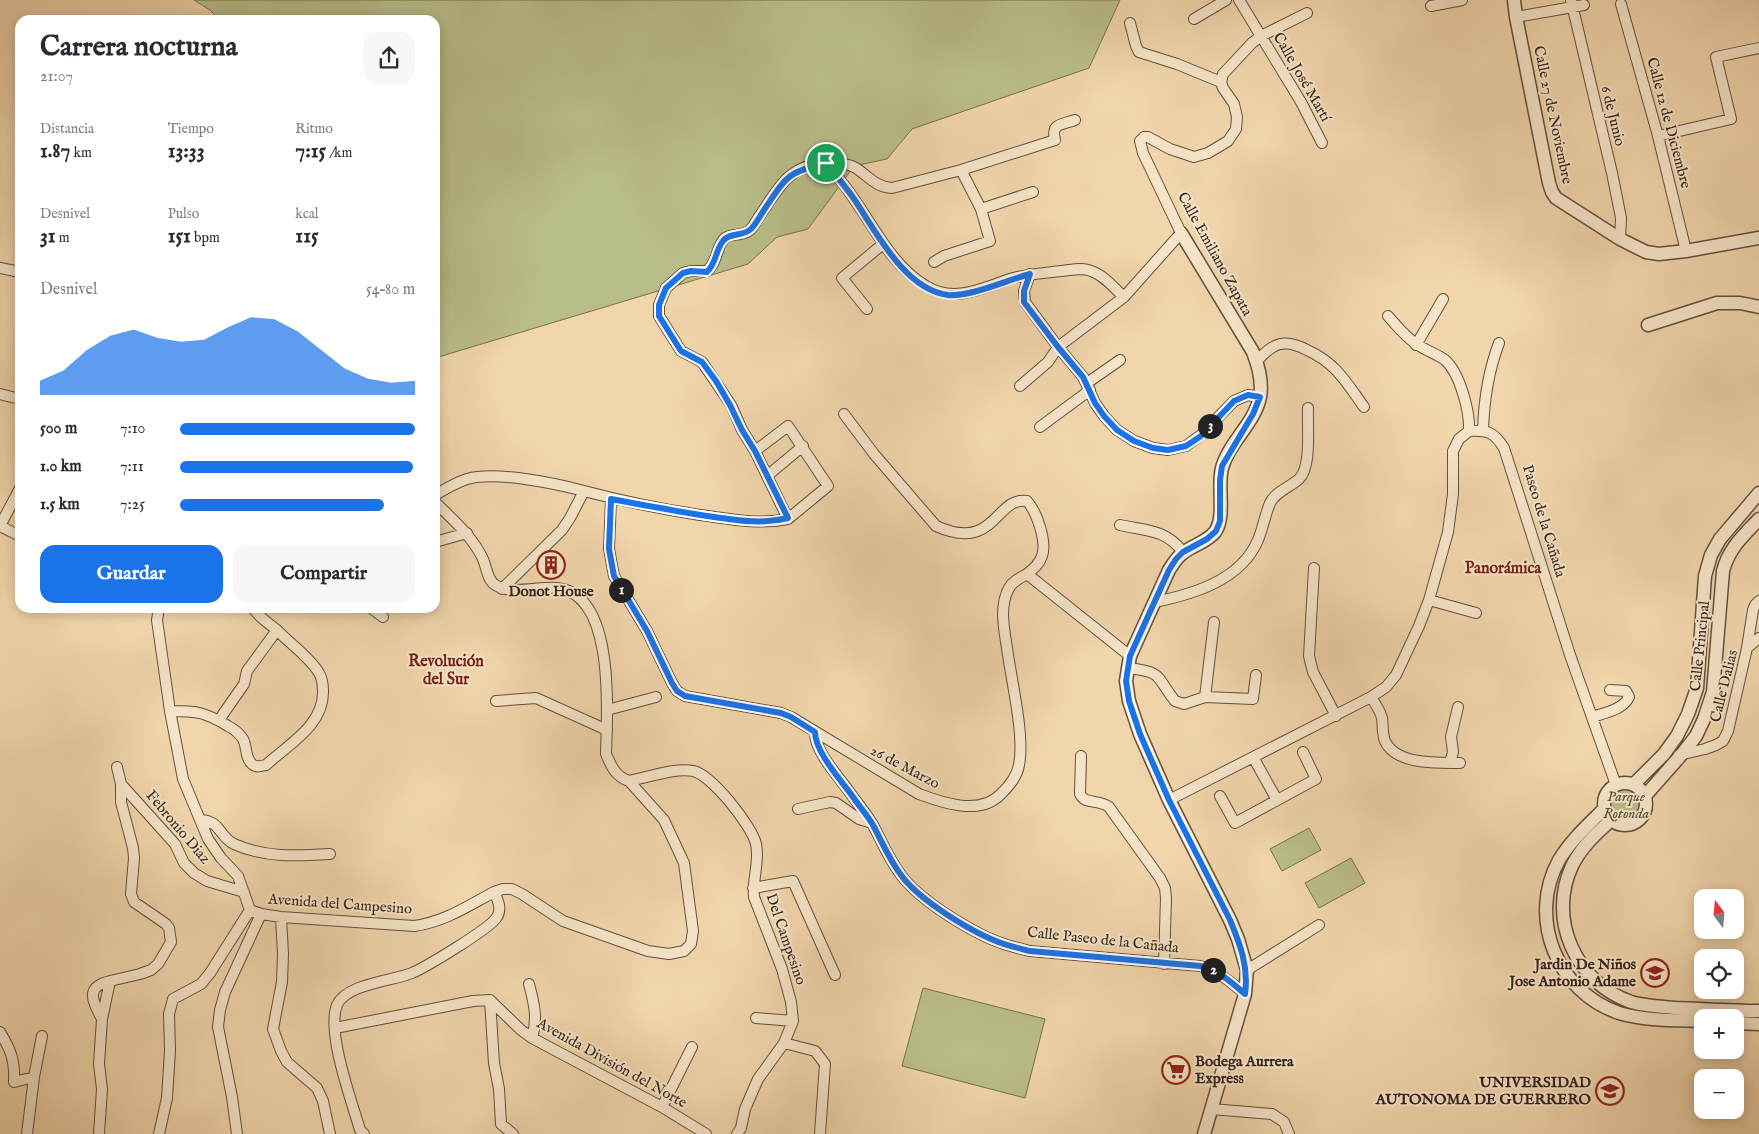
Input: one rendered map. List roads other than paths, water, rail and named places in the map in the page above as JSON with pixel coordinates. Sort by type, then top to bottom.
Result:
[{"type":"street","points":[[1194,19],[1226,0]]},
{"type":"street","name":"Calle José Martí","points":[[1239,0],[1301,102],[1322,143]]},
{"type":"street","points":[[1431,6],[1462,0]]},
{"type":"street","name":"Calle 27 de Noviembre","points":[[1514,0],[1552,192],[1556,198],[1620,239],[1646,252],[1659,254],[1686,251],[1759,238]]},
{"type":"street","points":[[1516,17],[1576,4]]},
{"type":"street","name":"6 de Junio","points":[[1576,4],[1621,218],[1620,239]]},
{"type":"street","name":"Calle 12 de Diciembre","points":[[1621,4],[1658,136],[1686,251]]},
{"type":"street","points":[[1130,23],[1139,52],[1177,64],[1221,82],[1223,74],[1252,43],[1261,36],[1307,13]]},
{"type":"street","points":[[1658,136],[1731,119],[1716,57],[1759,48]]},
{"type":"street","name":"Calle Emiliano Zapata","points":[[1221,82],[1234,104],[1237,117],[1236,129],[1228,141],[1208,153],[1194,157],[1170,149],[1148,137],[1140,141],[1143,153],[1181,233],[1253,352],[1256,361]]},
{"type":"street","points":[[788,518],[755,451],[730,405],[706,367],[702,362],[681,351],[664,326],[659,316],[659,305],[666,288],[683,273],[691,271],[707,272],[713,266],[724,238],[740,235],[751,229],[780,185],[790,174],[803,168],[826,163],[849,165],[874,183],[892,188],[961,170],[1055,140],[1053,132],[1057,126],[1075,120]]},
{"type":"street","points":[[826,163],[851,195],[883,244],[915,279],[939,292],[949,295],[962,294],[1030,274],[1089,270],[1097,273],[1124,297]]},
{"type":"street","points":[[934,262],[944,256],[990,241],[981,209],[961,170]]},
{"type":"street","points":[[981,209],[1033,192]]},
{"type":"street","points":[[1020,386],[1048,362],[1058,347],[1124,297],[1181,233]]},
{"type":"street","points":[[867,308],[842,278],[883,244]]},
{"type":"street","points":[[0,268],[15,271]]},
{"type":"street","points":[[1030,274],[1024,291],[1024,302],[1089,387],[1095,403],[1104,416],[1117,430],[1134,441],[1153,448],[1168,450],[1186,446],[1201,436],[1234,401],[1248,395],[1260,397]]},
{"type":"street","points":[[1416,344],[1443,299]]},
{"type":"street","points":[[1648,325],[1717,303],[1740,303],[1759,306]]},
{"type":"street","points":[[1388,316],[1416,344],[1444,359],[1451,366],[1464,399],[1470,421],[1469,431]]},
{"type":"street","points":[[1204,1134],[1245,994],[1247,970],[1244,955],[1230,920],[1169,800],[1137,726],[1129,701],[1126,681],[1129,662],[1154,602],[1176,559],[1183,552],[1207,539],[1216,531],[1220,521],[1222,466],[1253,414],[1260,397],[1260,382],[1256,361],[1266,350],[1285,343],[1295,344],[1322,356],[1334,368],[1364,407]]},
{"type":"street","points":[[1169,800],[1371,697],[1386,687],[1396,675],[1420,626],[1448,532],[1451,515],[1453,451],[1459,439],[1469,431],[1483,430],[1487,382],[1499,343]]},
{"type":"street","points":[[1040,427],[1120,360]]},
{"type":"street","points":[[0,394],[15,398]]},
{"type":"street","points":[[1154,602],[1176,598],[1208,586],[1231,574],[1246,560],[1258,540],[1270,502],[1275,495],[1300,478],[1304,470],[1307,458],[1308,408]]},
{"type":"street","name":"26 de Marzo","points":[[611,499],[609,549],[614,576],[647,631],[677,691],[685,696],[781,713],[791,717],[918,794],[938,801],[955,805],[974,806],[996,799],[1012,783],[1019,766],[1021,747],[1004,628],[1004,604],[1009,589],[1014,582],[1037,566],[1042,557],[1042,538],[1036,514],[1027,501],[1020,500],[1013,503],[985,528],[974,533],[948,531],[936,526],[874,454],[844,414]]},
{"type":"street","points":[[440,492],[453,484],[469,479],[493,477],[530,480],[566,486],[611,499],[687,513],[746,522],[772,522],[788,518],[828,486],[788,426],[755,451]]},
{"type":"street","name":"Paseo de la Cañada","points":[[1483,430],[1493,434],[1500,442],[1508,458],[1525,517],[1616,785]]},
{"type":"street","points":[[768,476],[803,446]]},
{"type":"street","points":[[440,507],[467,533],[482,556],[492,583],[502,589],[562,530],[584,491]]},
{"type":"street","name":"Calle Principal","points":[[1634,784],[1662,756],[1677,736],[1688,714],[1697,688],[1705,576],[1711,555],[1720,539],[1759,493]]},
{"type":"street","points":[[15,498],[0,526],[15,534]]},
{"type":"street","name":"Calle Principal","points":[[1645,796],[1696,736],[1704,719],[1713,692],[1723,571],[1727,557],[1733,547],[1759,519]]},
{"type":"street","points":[[1734,522],[1747,532]]},
{"type":"street","points":[[1120,525],[1164,535],[1175,542],[1183,552]]},
{"type":"street","points":[[440,541],[467,533]]},
{"type":"street","points":[[1314,568],[1309,656],[1313,672],[1336,716]]},
{"type":"street","points":[[1027,574],[1129,662],[1156,674],[1175,701],[1184,704],[1205,697],[1253,699],[1256,675]]},
{"type":"street","name":"Avenida del Campesino","points":[[250,910],[281,917],[414,926],[443,920],[494,892],[512,889],[563,921],[648,951],[669,954],[684,951],[691,944],[693,931],[684,864],[664,820],[629,781],[617,775],[606,754],[607,674],[602,648],[587,606],[570,591],[558,588],[502,589]]},
{"type":"street","points":[[1429,600],[1476,613]]},
{"type":"street","points":[[1747,648],[1753,610],[1759,601]]},
{"type":"street","points":[[158,613],[157,620],[170,711],[183,779],[208,839],[221,858],[238,876],[250,910],[201,984],[173,999],[169,1014],[170,1051],[167,1098],[159,1134]]},
{"type":"street","points":[[170,711],[194,711],[206,714],[237,731],[243,739],[248,759],[252,765],[258,767],[266,764],[311,726],[320,711],[323,698],[323,685],[320,674],[277,630],[256,613]]},
{"type":"street","points":[[378,613],[383,617]]},
{"type":"street","points":[[1205,697],[1214,622]]},
{"type":"street","points":[[219,720],[244,684],[247,671],[277,630]]},
{"type":"street","name":"Calle Dalias","points":[[1662,756],[1705,750],[1722,741],[1728,732],[1747,648],[1759,638]]},
{"type":"street","points":[[1592,717],[1616,709],[1627,702],[1629,697],[1626,691],[1610,690]]},
{"type":"street","points":[[607,710],[656,697]]},
{"type":"street","points":[[1371,697],[1382,718],[1384,739],[1387,745],[1408,759],[1422,762],[1455,763],[1451,737],[1458,707]]},
{"type":"street","points":[[496,701],[536,698],[606,730]]},
{"type":"street","name":"Calle Paseo de la Cañada","points":[[815,732],[815,738],[822,754],[872,823],[902,876],[915,891],[940,910],[981,934],[1004,944],[1030,951],[1200,966],[1223,976],[1245,994]]},
{"type":"street","points":[[1220,796],[1235,823],[1316,779],[1303,752]]},
{"type":"street","points":[[1081,756],[1080,794],[1082,798],[1103,803],[1109,808],[1160,878],[1165,888],[1164,964]]},
{"type":"street","points":[[1253,757],[1277,800]]},
{"type":"street","points":[[99,1134],[102,1089],[99,1064],[102,1019],[92,1000],[95,988],[100,983],[151,970],[158,964],[171,942],[169,928],[166,924],[134,902],[131,894],[134,848],[121,802],[121,784],[117,767]]},
{"type":"street","name":"Del Campesino","points":[[629,781],[682,770],[693,770],[704,775],[741,816],[756,843],[758,856],[753,888],[754,897],[782,969],[791,1002],[793,1021]]},
{"type":"street","points":[[1627,782],[1634,784],[1640,788],[1645,796],[1647,802],[1645,812],[1639,820],[1630,825],[1620,825],[1608,815],[1604,801],[1606,793],[1616,785],[1627,782]]},
{"type":"street","name":"Febronio Diaz","points":[[121,784],[175,844],[184,863],[194,873],[207,881],[244,892]]},
{"type":"street","points":[[798,809],[830,802],[836,803],[859,819],[872,823]]},
{"type":"street","points":[[1608,815],[1579,854],[1566,885],[1564,925],[1570,945],[1579,962],[1597,982],[1614,995],[1632,1002],[1658,1006],[1728,1011],[1759,1011]]},
{"type":"street","points":[[1608,815],[1572,842],[1559,862],[1550,883],[1546,907],[1546,929],[1554,952],[1566,974],[1596,1002],[1618,1012],[1638,1017],[1694,1020]]},
{"type":"street","points":[[201,820],[209,820],[231,842],[272,856],[330,854]]},
{"type":"street","points":[[753,888],[794,881],[835,975]]},
{"type":"street","points":[[364,1134],[360,1130],[336,1047],[335,1011],[338,1003],[345,995],[355,990],[412,973],[493,923],[498,916],[500,907],[494,892]]},
{"type":"street","points":[[237,1134],[232,1097],[218,1028],[225,992],[261,914]]},
{"type":"street","points":[[281,917],[282,982],[273,1029],[287,1062],[317,1088],[323,1101],[330,1134]]},
{"type":"street","points":[[1247,970],[1318,925]]},
{"type":"street","points":[[529,984],[536,1012],[536,1024],[532,1038]]},
{"type":"street","points":[[335,1028],[473,1001],[490,1000],[494,1063],[499,1089],[500,1124],[512,1134]]},
{"type":"street","name":"Avenida División del Norte","points":[[490,1000],[532,1038],[662,1107],[706,1134]]},
{"type":"street","points":[[738,1134],[745,1109],[758,1079],[784,1043],[793,1021],[756,1018]]},
{"type":"street","points":[[1744,1023],[1759,1024]]},
{"type":"street","points":[[0,1032],[6,1041],[15,1064],[14,1082],[34,1077]]},
{"type":"street","points":[[27,1134],[34,1077],[42,1036]]},
{"type":"street","points":[[784,1043],[815,1051],[824,1064],[820,1134]]},
{"type":"street","points":[[662,1107],[692,1047]]},
{"type":"street","points":[[1211,1109],[1272,1114],[1284,1122],[1289,1134]]},
{"type":"place","name":"Donot House","points":[[551,565]]},
{"type":"place","name":"Jardin De Niños Jose Antonio Adame","points":[[1655,973]]},
{"type":"place","name":"Bodega Aurrera Express","points":[[1176,1070]]},
{"type":"place","name":"UNIVERSIDAD AUTONOMA DE GUERRERO","points":[[1610,1091]]},
{"type":"district","name":"Panorámica","points":[[1503,569]]},
{"type":"district","name":"Revolución del Sur","points":[[446,671]]},
{"type":"park label","name":"Parque Rotonda","points":[[1626,804]]}]
